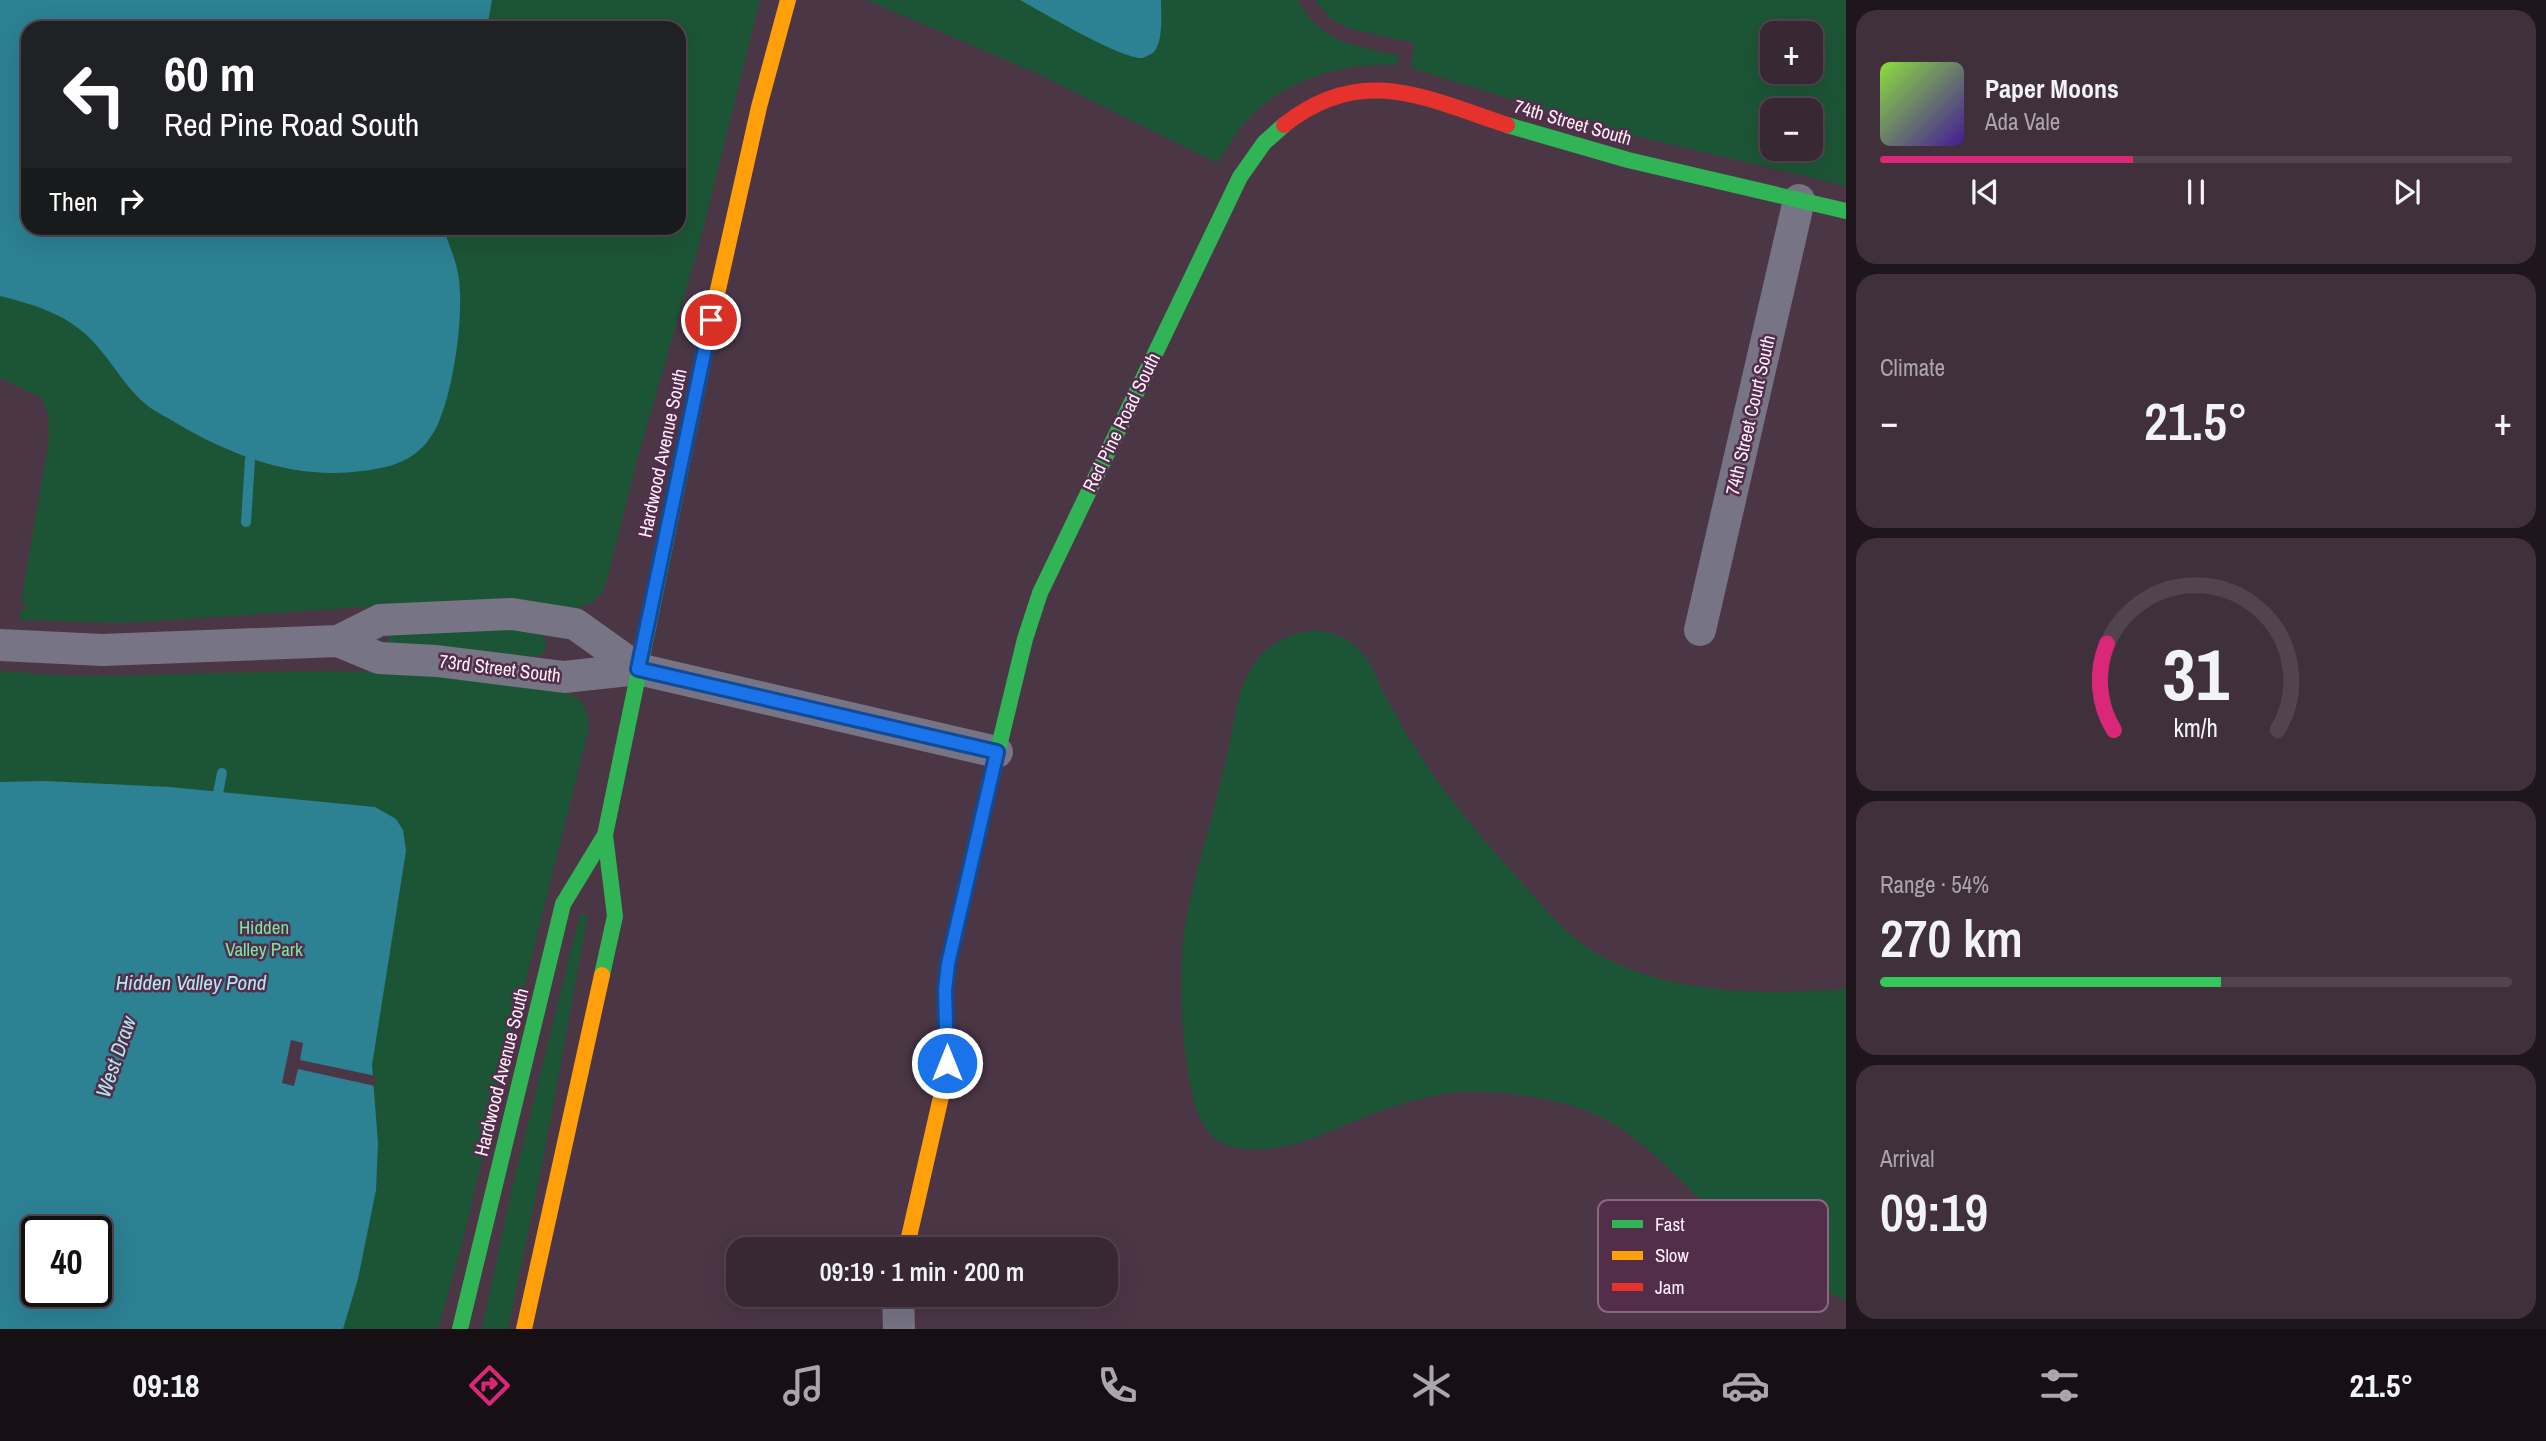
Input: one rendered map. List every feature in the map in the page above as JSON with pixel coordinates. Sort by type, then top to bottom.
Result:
[{"type":"street","name":"Hardwood Avenue South","points":[[524,1329],[615,916],[605,835],[699,373],[759,107],[788,0]]},
{"type":"street","name":"74th Street South","points":[[1292,117],[1342,95],[1371,90],[1399,92],[1434,100],[1622,158],[1846,211]]},
{"type":"street","name":"Red Pine Road South","points":[[909,1237],[946,1075],[945,990],[948,964],[1025,639],[1056,556],[1240,177],[1264,142],[1292,117]]},
{"type":"street","name":"74th Street Court South","points":[[1700,630],[1799,200]]},
{"type":"street","name":"73rd Street South","points":[[0,645],[102,650],[338,641],[380,621],[469,615],[529,616],[575,624],[638,669]]},
{"type":"street","name":"73rd Street South","points":[[338,641],[379,658],[437,661],[564,677],[638,669]]},
{"type":"street","points":[[638,669],[997,752]]},
{"type":"street","name":"Hardwood Avenue South","points":[[460,1329],[563,904],[605,835]]},
{"type":"street","points":[[898,1307],[899,1329]]},
{"type":"green space","points":[[0,0],[760,0],[703,230],[638,457],[606,583],[601,594],[588,604],[571,608],[414,604],[120,623],[20,620],[20,611],[24,611],[26,603],[21,602],[49,438],[48,414],[42,398],[0,378]]},
{"type":"green space","points":[[867,0],[1297,0],[1317,26],[1329,34],[1353,45],[1399,56],[1397,65],[1337,70],[1280,93],[1248,119],[1217,163],[1038,74]]},
{"type":"green space","points":[[1315,0],[1846,0],[1846,186],[1610,130],[1411,68],[1414,43],[1351,29],[1331,19]]},
{"type":"green space","points":[[470,629],[541,633],[546,641],[546,648],[533,658],[388,643],[388,634]]},
{"type":"green space","points":[[1314,630],[1329,632],[1342,637],[1364,655],[1407,735],[1462,813],[1552,916],[1594,952],[1635,971],[1694,986],[1754,992],[1846,989],[1846,1300],[1828,1293],[1828,1200],[1701,1200],[1642,1144],[1598,1116],[1573,1106],[1513,1094],[1453,1093],[1406,1103],[1308,1140],[1276,1148],[1232,1147],[1210,1134],[1200,1119],[1187,1069],[1181,979],[1184,934],[1244,684],[1261,655],[1274,644]]},
{"type":"green space","name":"Hidden Valley Park","points":[[0,671],[65,676],[318,671],[425,674],[567,693],[583,705],[587,714],[588,732],[463,1240],[438,1329],[0,1329]]},
{"type":"green space","points":[[580,914],[588,915],[542,1165],[508,1329],[482,1329],[513,1184]]},
{"type":"water","points":[[0,0],[492,0],[488,21],[21,21],[21,235],[446,235],[458,273],[460,289],[457,350],[449,391],[438,424],[432,436],[407,459],[386,467],[362,471],[313,472],[265,463],[219,446],[148,406],[127,385],[97,346],[65,319],[27,303],[0,296]]},
{"type":"water","points":[[1020,0],[1161,0],[1159,42],[1153,53],[1143,58],[1133,57],[1101,44]]},
{"type":"water","name":"Hidden Valley Pond","points":[[45,781],[170,787],[375,807],[396,819],[403,830],[406,851],[372,1065],[378,1143],[376,1190],[358,1279],[343,1329],[0,1329],[0,782]]},
{"type":"pier","points":[[291,1040],[303,1043],[300,1060],[376,1076],[375,1086],[298,1069],[294,1086],[282,1083]]},
{"type":"waterway","points":[[246,522],[250,459]]},
{"type":"waterway","name":"West Draw","points":[[216,803],[222,773]]},
{"type":"traffic: fast","points":[[993,771],[1025,639],[1040,593],[1240,177],[1264,143],[1284,125]]},
{"type":"traffic: fast","points":[[1507,125],[1628,160],[1846,211]]},
{"type":"traffic: fast","points":[[602,975],[615,916],[605,835],[717,294]]},
{"type":"traffic: fast","points":[[460,1329],[563,904],[605,835]]},
{"type":"traffic: slow","points":[[717,294],[759,107],[788,0]]},
{"type":"traffic: slow","points":[[909,1237],[946,1075],[945,990],[948,964],[993,771]]},
{"type":"traffic: slow","points":[[524,1329],[602,975]]},
{"type":"traffic: jam","points":[[1284,125],[1313,106],[1340,95],[1367,91],[1421,97],[1507,125]]},
{"type":"route","points":[[711,320],[638,669],[997,752],[948,964],[945,990],[947,1063]]}]
